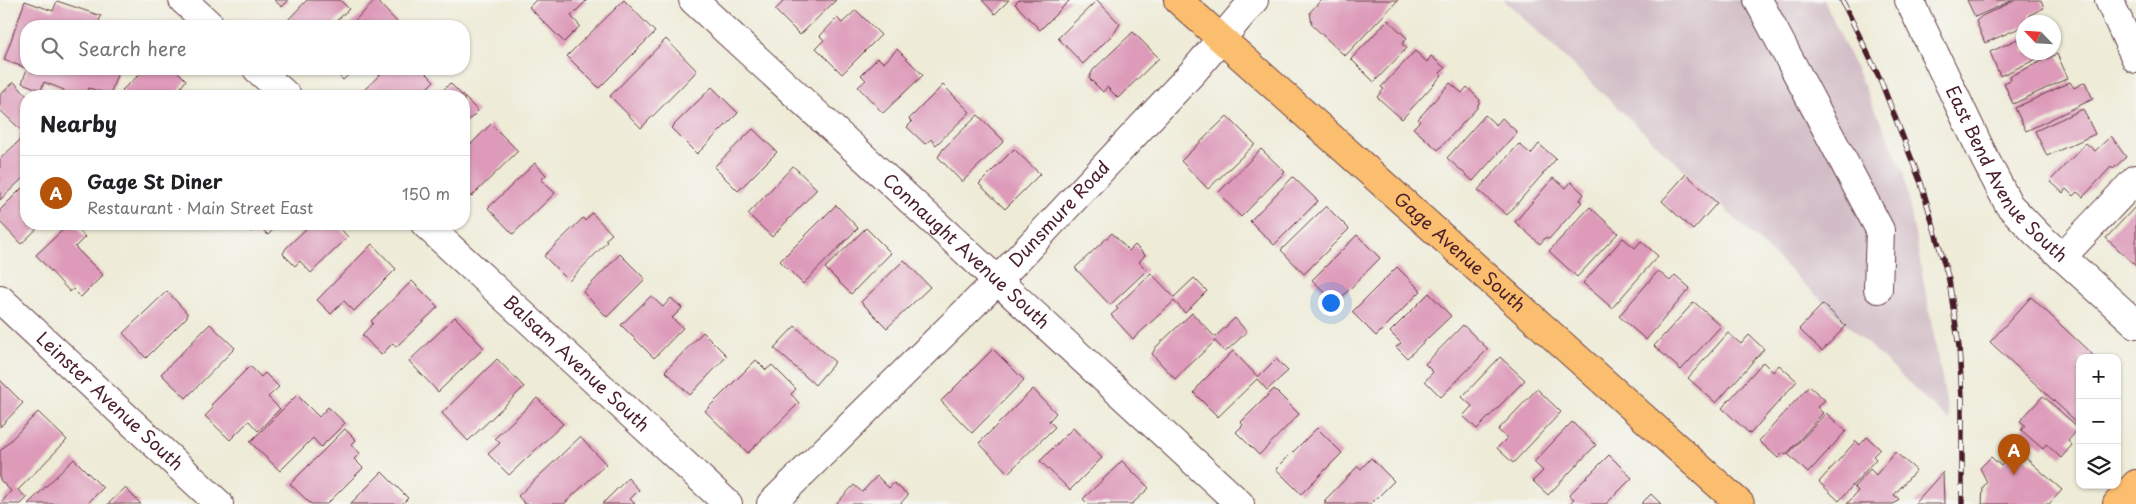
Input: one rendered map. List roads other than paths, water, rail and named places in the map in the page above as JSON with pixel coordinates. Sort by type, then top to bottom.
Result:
[{"type":"main road","name":"Gage Avenue South","points":[[1178,0],[1740,504]]},
{"type":"main road","points":[[2117,504],[2136,484]]},
{"type":"street","points":[[183,0],[205,20]]},
{"type":"street","name":"Connaught Avenue South","points":[[693,0],[1240,504]]},
{"type":"street","name":"Dunsmure Road","points":[[771,504],[997,281],[1194,72],[1254,0]]},
{"type":"street","points":[[1758,0],[1880,230],[1878,289]]},
{"type":"street","name":"East Bend Avenue South","points":[[1909,0],[1985,159],[2009,204],[2062,257],[2136,324]]},
{"type":"street","points":[[2109,0],[2136,58]]},
{"type":"street","points":[[264,75],[280,90]]},
{"type":"street","points":[[2062,257],[2136,179]]},
{"type":"street","name":"Balsam Avenue South","points":[[431,230],[728,504]]},
{"type":"street","name":"Leinster Avenue South","points":[[0,299],[219,504]]},
{"type":"railway","points":[[1842,0],[1880,79],[1921,183],[1949,280],[1959,347],[1962,398],[1962,504]]},
{"type":"place","name":"Gage St Diner","points":[[2014,475]]}]
